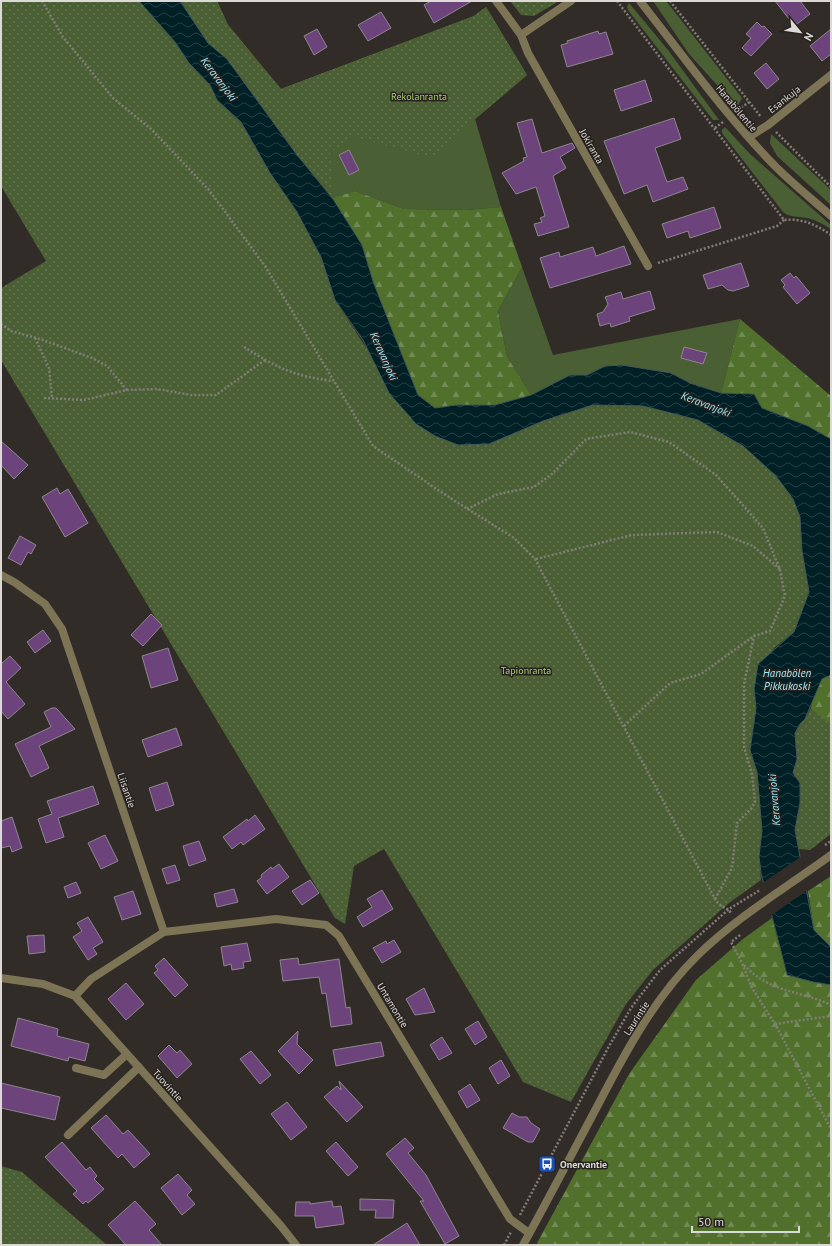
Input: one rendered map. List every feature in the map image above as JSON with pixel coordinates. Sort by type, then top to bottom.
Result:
[{"type":"street","name":"Jokiranta","points":[[496,1],[521,35],[528,53],[648,266]]},
{"type":"street","points":[[521,35],[571,1]]},
{"type":"street","name":"Hanabölentie","points":[[640,1],[730,117],[777,167],[831,216]]},
{"type":"street","name":"Esankuja","points":[[749,137],[768,125],[831,75]]},
{"type":"street","name":"Liisantie","points":[[1,576],[14,582],[45,604],[62,630],[164,932]]},
{"type":"street","name":"Laurintie","points":[[523,1245],[624,1055],[653,1010],[674,982],[698,956],[749,913],[831,855]]},
{"type":"street","name":"Untamontie","points":[[164,932],[276,919],[326,925],[335,932],[339,936],[510,1219],[530,1233]]},
{"type":"street","points":[[75,996],[91,979],[164,932]]},
{"type":"street","name":"Tuovintie","points":[[1,978],[43,984],[75,996],[281,1226],[296,1245]]},
{"type":"street","points":[[76,1068],[104,1075],[127,1054]]},
{"type":"street","points":[[68,1135],[139,1067]]},
{"type":"path","points":[[42,1],[63,37],[113,98],[151,129],[209,190],[265,266],[373,446],[467,509],[514,538],[535,559],[714,899],[719,906],[729,909]]},
{"type":"path","points":[[617,1],[784,220]]},
{"type":"path","points":[[620,4],[623,1]]},
{"type":"path","points":[[670,1],[768,125],[831,187]]},
{"type":"path","points":[[648,266],[777,226],[784,220],[793,219],[818,225],[831,235]]},
{"type":"path","points":[[1,324],[11,331],[34,337],[92,358],[107,366],[127,390]]},
{"type":"path","points":[[34,337],[49,368],[52,398]]},
{"type":"path","points":[[244,347],[275,366],[307,378],[334,381]]},
{"type":"path","points":[[44,398],[84,400],[127,390],[158,390],[191,395],[216,395],[265,360]]},
{"type":"path","points":[[467,509],[498,494],[534,487],[552,474],[586,439],[630,432],[669,442],[716,475],[763,528],[780,570],[785,596],[770,631],[754,636],[701,674],[670,682],[623,727]]},
{"type":"path","points":[[535,559],[632,535],[717,532],[753,546],[780,570]]},
{"type":"path","points":[[714,899],[732,868],[737,823],[756,802],[752,774],[744,747],[744,684],[754,636]]},
{"type":"path","points":[[744,932],[731,942],[742,963],[752,988],[775,1024],[831,1129]]},
{"type":"path","points":[[742,963],[752,974],[767,984],[818,999],[831,1005]]},
{"type":"path","points":[[775,1024],[831,1016]]},
{"type":"green space","name":"Tapionranta","points":[[1,1],[139,1],[175,42],[189,63],[210,85],[217,100],[241,122],[297,212],[321,257],[335,300],[416,424],[516,431],[593,405],[643,405],[698,420],[743,446],[776,476],[793,499],[800,517],[802,551],[809,592],[794,632],[774,648],[754,689],[756,708],[750,750],[757,772],[762,831],[759,856],[761,880],[729,903],[653,970],[626,1004],[571,1102],[523,1082],[384,849],[354,866],[345,924],[335,918],[1,360],[1,288],[46,261],[1,186]]},
{"type":"green space","points":[[180,1],[217,1],[228,25],[281,89],[474,16],[486,7],[527,75],[475,119],[435,159],[354,137],[329,153],[333,198],[355,191],[404,209],[466,210],[501,207],[522,267],[498,311],[507,356],[531,395],[495,405],[456,405],[435,408],[418,395],[374,284],[362,245],[333,199]]},
{"type":"green space","name":"Rekolanranta","points":[[180,1],[217,1],[228,25],[281,89],[474,16],[486,7],[527,75],[475,119],[435,159],[354,137],[330,153],[333,199],[297,155],[227,59],[208,43]]},
{"type":"green space","points":[[510,1],[559,1],[534,16],[521,15]]},
{"type":"green space","points":[[653,1],[666,1],[674,11],[742,98],[737,107],[689,54]]},
{"type":"green space","points":[[629,3],[668,50],[719,120],[713,120],[628,10],[627,7]]},
{"type":"green space","points":[[475,119],[501,207],[466,210],[404,209],[355,191],[333,199],[329,153],[354,137],[435,159]]},
{"type":"green space","points":[[725,127],[750,154],[831,225],[831,229],[813,220],[804,217],[792,216],[783,212],[722,133],[722,130]]},
{"type":"green space","points":[[771,134],[831,190],[831,205],[777,156],[770,143]]},
{"type":"green space","points":[[522,267],[553,355],[740,319],[721,393],[690,383],[671,373],[605,366],[587,375],[570,375],[531,395],[507,356],[498,311]]},
{"type":"green space","points":[[740,319],[831,396],[831,439],[808,426],[762,408],[754,394],[721,393]]},
{"type":"green space","points":[[831,675],[831,834],[811,708],[813,696],[822,679]]},
{"type":"green space","points":[[811,708],[831,725],[831,834],[810,850],[799,849],[795,830],[800,803],[793,773],[797,759],[795,733]]},
{"type":"green space","points":[[831,876],[831,947],[814,930],[808,891]]},
{"type":"green space","points":[[772,918],[787,975],[831,985],[831,1245],[539,1245],[537,1243],[629,1074],[696,980],[743,939]]},
{"type":"green space","points":[[1,1166],[22,1172],[107,1245],[1,1245]]},
{"type":"water","points":[[139,1],[180,1],[208,43],[227,59],[297,155],[333,199],[362,245],[374,284],[418,395],[435,408],[456,405],[495,405],[531,395],[570,375],[587,375],[605,366],[622,365],[671,373],[690,383],[721,393],[754,394],[762,408],[808,426],[831,439],[831,675],[822,679],[805,719],[795,733],[797,759],[793,773],[800,783],[800,803],[795,830],[814,930],[831,947],[831,985],[787,975],[761,873],[759,856],[762,831],[757,772],[750,750],[756,708],[754,689],[758,664],[794,632],[809,592],[802,551],[800,517],[793,499],[776,476],[743,446],[698,420],[643,406],[593,405],[543,421],[489,444],[458,445],[435,436],[416,424],[389,393],[363,340],[335,300],[321,257],[297,212],[270,173],[241,122],[217,100],[210,85],[189,63],[175,42]]},
{"type":"pier","points":[[802,856],[809,889],[769,917],[761,884]]},
{"type":"building","points":[[431,1],[472,1],[434,23],[424,5]]},
{"type":"building","points":[[775,1],[800,1],[810,14],[797,24],[793,24]]},
{"type":"building","points":[[381,12],[391,28],[368,41],[358,25]]},
{"type":"building","points":[[757,22],[762,27],[764,26],[772,34],[751,56],[742,48],[751,38],[746,34]]},
{"type":"building","points":[[317,29],[327,47],[314,55],[304,36]]},
{"type":"building","points":[[831,29],[831,54],[822,61],[810,46]]},
{"type":"building","points":[[598,31],[599,34],[606,32],[613,54],[567,67],[561,45],[568,43],[567,41]]},
{"type":"building","points":[[766,63],[779,79],[767,89],[754,73]]},
{"type":"building","points":[[645,80],[652,101],[621,111],[614,90]]},
{"type":"building","points":[[674,118],[681,139],[655,148],[667,182],[683,177],[688,189],[653,202],[647,185],[624,194],[604,141]]},
{"type":"building","points":[[532,119],[542,153],[572,143],[575,148],[560,157],[566,168],[553,176],[569,227],[538,236],[534,224],[542,222],[540,218],[545,216],[536,187],[516,194],[502,173],[524,161],[523,158],[527,157],[517,123]]},
{"type":"building","points":[[349,150],[359,170],[349,175],[339,155]]},
{"type":"building","points":[[714,207],[721,228],[690,238],[688,231],[667,238],[662,224]]},
{"type":"building","points":[[624,246],[631,264],[550,288],[540,258],[559,252],[560,257],[593,247],[596,256]]},
{"type":"building","points":[[741,263],[749,286],[733,291],[728,290],[722,285],[708,289],[703,275]]},
{"type":"building","points":[[790,273],[794,278],[796,276],[810,293],[797,304],[783,287],[785,285],[781,280]]},
{"type":"building","points":[[650,291],[655,309],[629,317],[630,321],[611,327],[610,323],[600,326],[597,314],[603,312],[608,304],[605,297],[621,292],[623,299]]},
{"type":"building","points":[[684,347],[707,353],[703,364],[681,358]]},
{"type":"building","points":[[1,441],[28,465],[14,479],[1,465]]},
{"type":"building","points":[[57,488],[60,494],[68,489],[88,523],[65,537],[42,497]]},
{"type":"building","points":[[20,536],[36,545],[31,554],[28,552],[21,565],[8,558]]},
{"type":"building","points":[[151,614],[162,625],[143,646],[131,635]]},
{"type":"building","points":[[43,630],[51,641],[35,653],[27,642]]},
{"type":"building","points":[[168,648],[178,680],[151,688],[142,656]]},
{"type":"building","points":[[10,656],[21,668],[6,682],[25,704],[8,719],[1,711],[1,664]]},
{"type":"building","points":[[52,708],[56,708],[75,729],[39,746],[49,768],[31,777],[15,744],[51,727],[44,712]]},
{"type":"building","points":[[176,728],[182,745],[148,757],[142,740]]},
{"type":"building","points":[[167,782],[174,805],[156,811],[149,788]]},
{"type":"building","points":[[93,786],[99,804],[58,818],[64,837],[46,843],[38,819],[52,814],[47,801]]},
{"type":"building","points":[[255,815],[265,829],[243,845],[241,842],[232,849],[223,837],[247,819],[248,821]]},
{"type":"building","points":[[12,817],[22,848],[12,852],[10,846],[1,848],[1,821]]},
{"type":"building","points":[[105,835],[118,861],[101,869],[88,843]]},
{"type":"building","points":[[199,841],[206,860],[189,866],[183,846]]},
{"type":"building","points":[[279,864],[289,877],[267,894],[257,881],[262,877],[261,875],[271,867],[272,869]]},
{"type":"building","points":[[175,865],[180,880],[167,884],[162,869]]},
{"type":"building","points":[[310,880],[319,893],[302,905],[292,891]]},
{"type":"building","points":[[76,882],[81,893],[68,898],[64,887]]},
{"type":"building","points":[[234,889],[238,902],[217,907],[214,894]]},
{"type":"building","points":[[382,890],[393,909],[363,927],[357,917],[372,907],[367,899]]},
{"type":"building","points":[[133,891],[141,914],[122,920],[114,897]]},
{"type":"building","points":[[88,917],[103,942],[93,948],[97,954],[88,960],[73,937],[82,931],[77,923]]},
{"type":"building","points":[[44,935],[45,952],[29,954],[27,936]]},
{"type":"building","points":[[394,940],[401,952],[382,963],[373,948],[386,941],[387,944]]},
{"type":"building","points":[[247,943],[251,961],[243,962],[244,968],[232,970],[231,964],[224,966],[221,947]]},
{"type":"building","points":[[164,958],[188,985],[175,997],[154,973],[158,970],[155,966]]},
{"type":"building","points":[[298,958],[299,965],[339,959],[346,1008],[350,1007],[352,1024],[331,1027],[326,993],[322,994],[319,977],[283,981],[280,960]]},
{"type":"building","points":[[126,983],[144,1004],[126,1020],[108,999]]},
{"type":"building","points":[[424,988],[435,1012],[415,1015],[406,999]]},
{"type":"building","points":[[18,1018],[58,1029],[57,1036],[89,1044],[85,1061],[69,1057],[68,1061],[11,1046]]},
{"type":"building","points":[[478,1021],[487,1037],[475,1045],[465,1029]]},
{"type":"building","points":[[298,1031],[297,1044],[313,1060],[299,1074],[278,1051]]},
{"type":"building","points":[[442,1037],[452,1053],[439,1060],[430,1045]]},
{"type":"building","points":[[381,1042],[384,1056],[336,1066],[333,1050]]},
{"type":"building","points":[[169,1045],[177,1053],[180,1050],[192,1064],[177,1078],[158,1056]]},
{"type":"building","points":[[251,1051],[271,1075],[260,1084],[240,1059]]},
{"type":"building","points":[[501,1060],[510,1076],[498,1084],[489,1068]]},
{"type":"building","points":[[339,1081],[363,1107],[347,1122],[324,1097],[337,1086],[341,1090]]},
{"type":"building","points":[[1,1083],[60,1097],[55,1120],[1,1108]]},
{"type":"building","points":[[470,1084],[480,1100],[467,1108],[458,1092]]},
{"type":"building","points":[[287,1102],[307,1127],[291,1140],[271,1114]]},
{"type":"building","points":[[512,1113],[519,1117],[527,1117],[531,1123],[540,1129],[533,1142],[528,1142],[503,1128]]},
{"type":"building","points":[[106,1115],[123,1134],[128,1130],[150,1154],[134,1168],[122,1154],[118,1158],[91,1128]]},
{"type":"building","points":[[405,1138],[414,1148],[408,1153],[426,1175],[459,1236],[445,1244],[420,1201],[424,1201],[386,1154]]},
{"type":"building","points":[[62,1142],[86,1170],[90,1167],[97,1176],[94,1179],[104,1189],[88,1203],[86,1201],[83,1204],[73,1194],[77,1191],[45,1157]]},
{"type":"building","points":[[336,1142],[358,1167],[348,1176],[326,1151]]},
{"type":"building","points":[[178,1174],[192,1190],[187,1195],[195,1204],[182,1215],[161,1188]]},
{"type":"building","points":[[360,1199],[394,1200],[393,1218],[375,1218],[376,1210],[360,1210]]},
{"type":"building","points":[[135,1201],[156,1224],[149,1230],[162,1245],[126,1245],[108,1225]]},
{"type":"building","points":[[332,1201],[333,1207],[341,1206],[344,1224],[316,1228],[314,1216],[295,1216],[296,1202],[310,1202],[310,1204]]},
{"type":"building","points":[[407,1223],[420,1245],[373,1245]]},
{"type":"place","name":"Onervantie","points":[[547,1164]]},
{"type":"water label","name":"Keravanjoki","points":[[219,79]]},
{"type":"water label","name":"Keravanjoki","points":[[384,356]]},
{"type":"water label","name":"Keravanjoki","points":[[706,404]]},
{"type":"water label","name":"Hanabölen Pikkukoski","points":[[787,679]]},
{"type":"water label","name":"Keravanjoki","points":[[774,800]]}]
